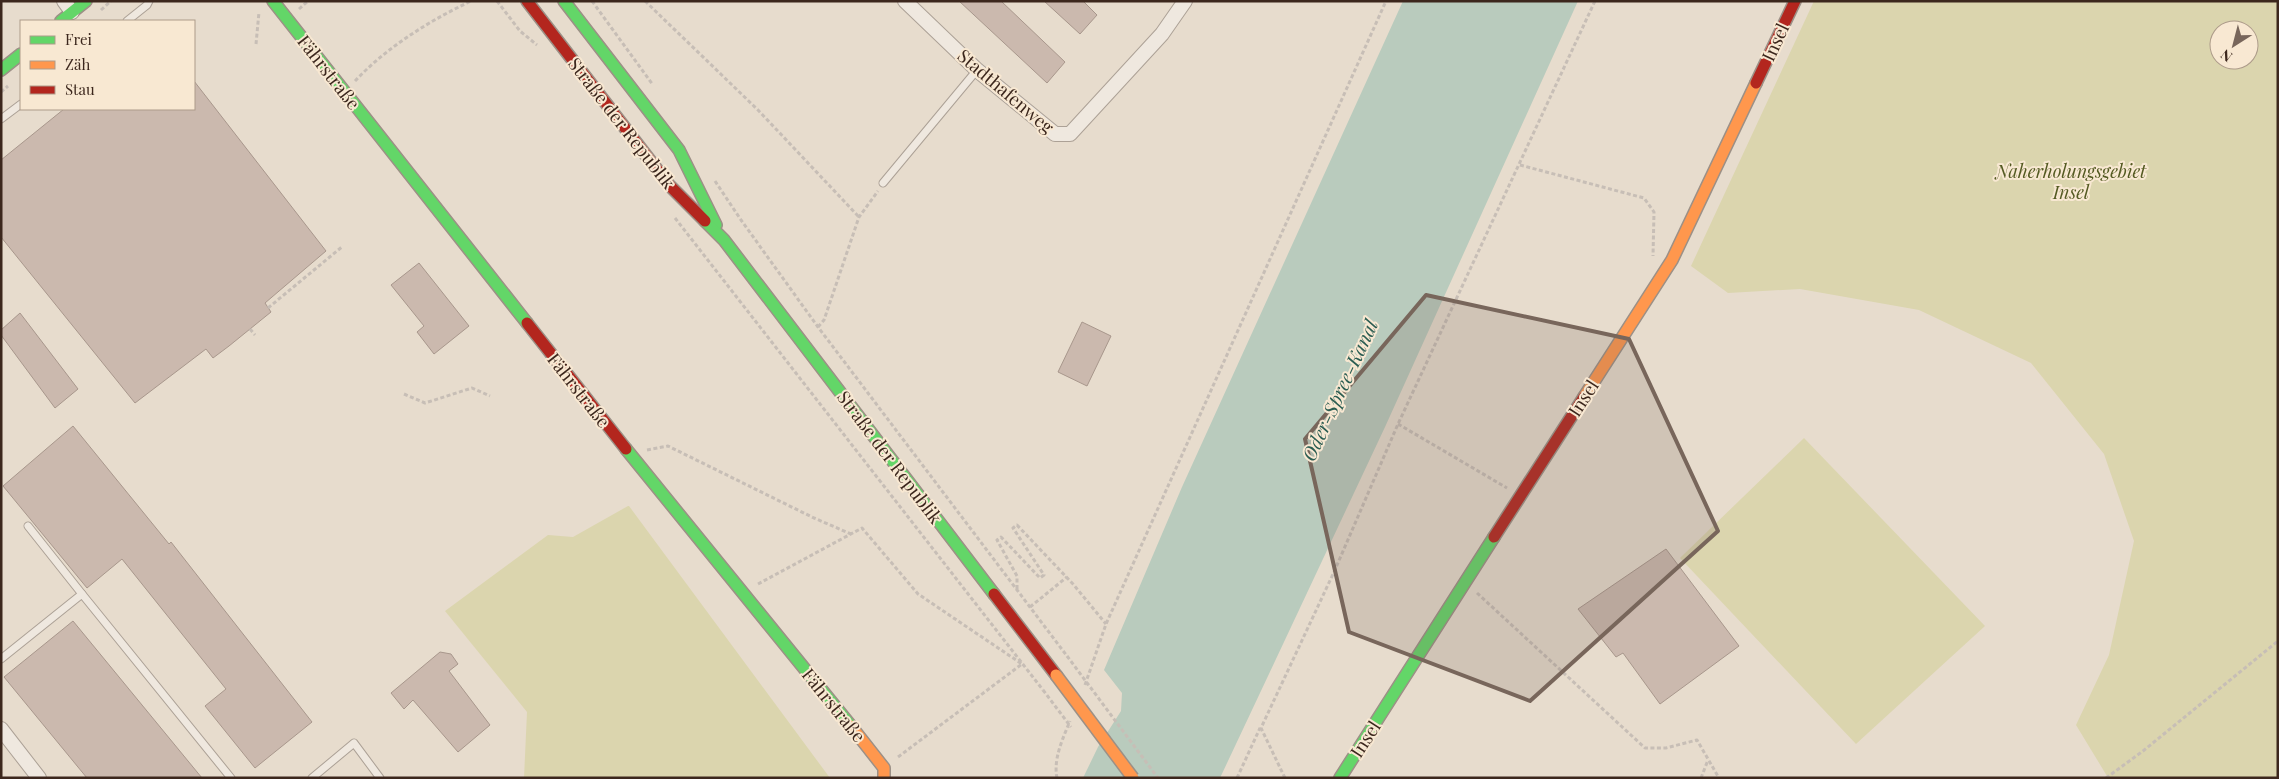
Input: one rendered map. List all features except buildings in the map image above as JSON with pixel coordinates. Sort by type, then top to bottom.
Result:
[{"type":"street","points":[[62,20],[68,7],[86,1]]},
{"type":"street","name":"Fährstraße","points":[[272,1],[884,773]]},
{"type":"street","name":"Straße der Republik","points":[[527,1],[669,185],[724,240],[1133,778]]},
{"type":"street","name":"Straße der Republik","points":[[564,1],[679,150],[724,240]]},
{"type":"street","name":"Stadthafenweg","points":[[905,1],[977,70],[1055,134],[1070,134],[1162,34],[1185,1]]},
{"type":"street","name":"Insel","points":[[1340,778],[1672,260],[1795,1]]},
{"type":"street","points":[[1,70],[20,55]]},
{"type":"street","points":[[1,729],[40,778]]},
{"type":"lane","points":[[128,20],[148,6],[149,1]]},
{"type":"lane","points":[[883,183],[977,70]]},
{"type":"lane","points":[[1,119],[20,105]]},
{"type":"lane","points":[[28,526],[231,778]]},
{"type":"lane","points":[[1,659],[82,594]]},
{"type":"lane","points":[[312,778],[354,743],[380,778]]},
{"type":"path","points":[[344,92],[369,66],[404,39],[471,1]]},
{"type":"path","points":[[497,1],[520,31],[539,46]]},
{"type":"path","points":[[592,1],[656,90]]},
{"type":"path","points":[[645,1],[758,110],[859,217]]},
{"type":"path","points":[[1082,691],[1106,624],[1386,1]]},
{"type":"path","points":[[1237,778],[1334,572],[1398,424],[1595,1]]},
{"type":"path","points":[[256,44],[261,7]]},
{"type":"path","points":[[1520,165],[1644,198],[1654,212],[1653,258]]},
{"type":"path","points":[[714,179],[741,220],[818,326],[1158,778]]},
{"type":"path","points":[[818,326],[824,320],[859,217],[883,183]]},
{"type":"path","points":[[674,217],[1043,690]]},
{"type":"path","points":[[268,308],[343,246]]},
{"type":"path","points":[[250,329],[255,335]]},
{"type":"path","points":[[404,394],[425,403],[472,388],[490,396]]},
{"type":"path","points":[[1398,424],[1521,496]]},
{"type":"path","points":[[629,453],[668,446],[814,518],[851,534]]},
{"type":"path","points":[[1017,590],[1017,576],[997,540],[1001,537],[1040,578],[1044,576],[1013,528],[1016,525],[1067,577],[1106,624]]},
{"type":"path","points":[[742,592],[862,528],[918,594],[1022,664]]},
{"type":"path","points":[[1030,607],[1067,577]]},
{"type":"path","points":[[1465,582],[1645,748],[1666,748],[1697,740],[1719,778]]},
{"type":"path","points":[[2106,778],[2143,751],[2278,641]]},
{"type":"path","points":[[884,773],[1022,664]]},
{"type":"path","points":[[1057,778],[1055,770],[1060,746],[1071,718]]},
{"type":"path","points":[[1261,728],[1285,778]]},
{"type":"path","points":[[1701,778],[1708,760]]},
{"type":"highlighted area","points":[[1426,295],[1629,339],[1718,531],[1530,701],[1349,632],[1305,439]]},
{"type":"green space","name":"Naherholungsgebiet Insel","points":[[1814,1],[2278,1],[2278,778],[2106,778],[2107,776],[2076,725],[2109,655],[2134,541],[2104,454],[2031,363],[1919,310],[1800,289],[1728,293],[1691,266]]},
{"type":"green space","points":[[1804,438],[1985,626],[1856,744],[1680,558]]},
{"type":"green space","points":[[628,506],[830,778],[524,778],[527,712],[445,611],[548,535],[573,537]]},
{"type":"water","name":"Oder-Spree-Kanal","points":[[1403,1],[1578,1],[1385,427],[1220,778],[1083,778],[1098,747],[1121,711],[1122,693],[1104,670],[1182,487]]},
{"type":"traffic: fast","points":[[62,20],[86,1]]},
{"type":"traffic: fast","points":[[273,1],[527,323]]},
{"type":"traffic: fast","points":[[564,1],[679,150],[716,225]]},
{"type":"traffic: fast","points":[[1,70],[20,55]]},
{"type":"traffic: fast","points":[[705,221],[724,240],[994,594]]},
{"type":"traffic: fast","points":[[626,449],[851,726]]},
{"type":"traffic: fast","points":[[1340,778],[1494,537]]},
{"type":"traffic: slow","points":[[1584,397],[1672,260],[1756,83]]},
{"type":"traffic: slow","points":[[1056,675],[1133,778]]},
{"type":"traffic: slow","points":[[851,726],[884,768],[884,778]]},
{"type":"traffic: jam","points":[[527,1],[669,185],[705,221]]},
{"type":"traffic: jam","points":[[1756,83],[1795,1]]},
{"type":"traffic: jam","points":[[527,323],[626,449]]},
{"type":"traffic: jam","points":[[1494,537],[1584,397]]},
{"type":"traffic: jam","points":[[994,594],[1056,675]]}]
